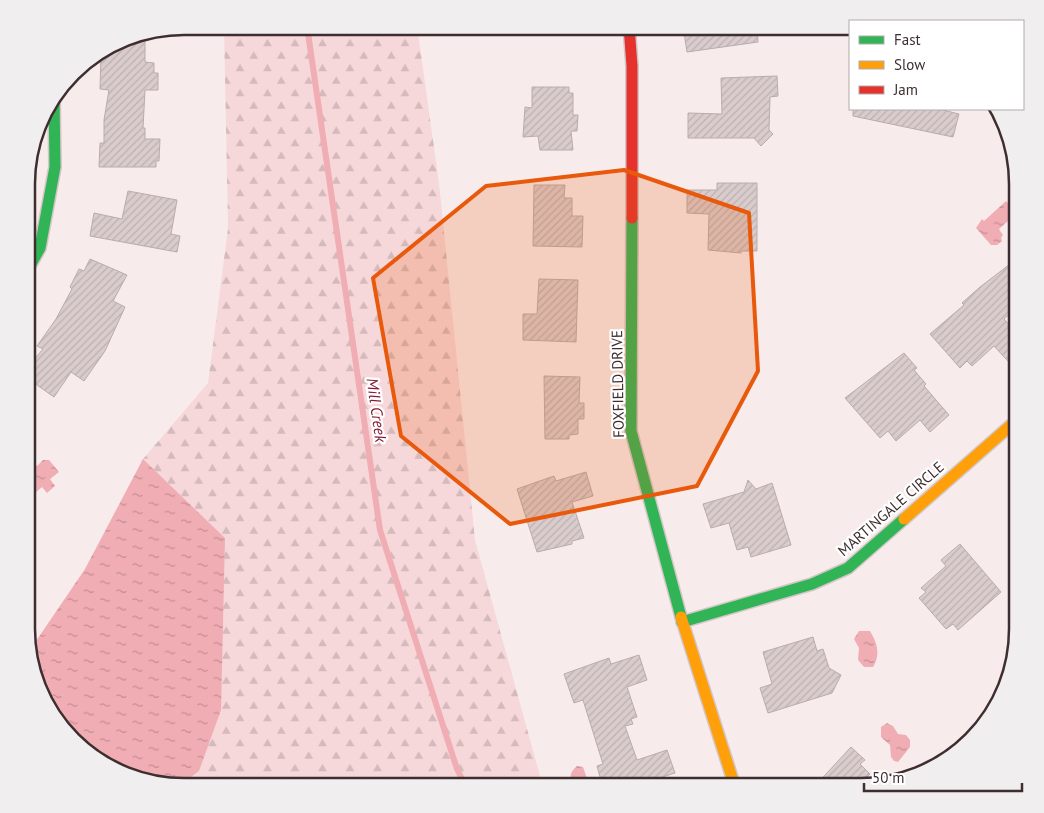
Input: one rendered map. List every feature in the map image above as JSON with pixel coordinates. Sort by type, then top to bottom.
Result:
[{"type":"street","name":"FOXFIELD DRIVE","points":[[629,35],[632,66],[631,431],[682,622],[732,778]]},
{"type":"street","points":[[35,257],[40,248],[55,167],[54,111]]},
{"type":"street","name":"MARTINGALE CIRCLE","points":[[682,622],[812,584],[848,568],[1009,426]]},
{"type":"highlighted area","points":[[624,170],[749,213],[758,371],[697,486],[510,524],[401,436],[373,278],[486,186]]},
{"type":"green space","points":[[224,35],[418,35],[439,183],[475,540],[541,778],[190,778],[199,771],[225,538],[143,459],[208,383],[228,228]]},
{"type":"water","points":[[1006,201],[1009,204],[1009,220],[999,229],[1003,235],[1002,241],[997,245],[991,245],[976,228],[982,219],[984,221]]},
{"type":"water","points":[[143,459],[225,538],[221,710],[199,771],[190,778],[174,778],[145,773],[109,758],[79,734],[60,712],[50,695],[40,668],[35,642],[85,569]]},
{"type":"water","points":[[43,460],[49,460],[59,472],[50,479],[55,486],[47,493],[42,487],[35,493],[35,464],[37,466]]},
{"type":"water","points":[[859,631],[870,631],[875,640],[877,658],[873,667],[864,667],[858,660],[859,648],[854,639]]},
{"type":"water","points":[[887,723],[893,726],[898,734],[906,735],[910,740],[910,747],[898,762],[894,761],[891,757],[890,745],[881,737],[881,727]]},
{"type":"water","points":[[577,766],[583,767],[587,778],[571,778]]},
{"type":"building","points":[[684,35],[758,35],[758,42],[687,52]]},
{"type":"building","points":[[145,40],[145,62],[154,63],[154,73],[158,73],[158,90],[145,90],[143,128],[145,128],[145,139],[160,139],[159,161],[156,161],[156,167],[99,167],[100,143],[104,143],[104,120],[109,90],[100,89],[101,61],[127,46]]},
{"type":"building","points":[[777,76],[778,96],[770,97],[769,130],[773,134],[761,146],[754,138],[688,138],[688,113],[722,114],[721,78]]},
{"type":"building","points":[[532,87],[569,87],[569,93],[573,93],[573,115],[578,115],[577,131],[571,131],[573,150],[540,150],[538,136],[523,137],[525,107],[532,108]]},
{"type":"building","points":[[853,110],[943,110],[959,114],[953,137],[853,116]]},
{"type":"building","points":[[717,183],[757,183],[757,251],[741,251],[741,253],[708,250],[709,214],[687,213],[687,190],[717,190]]},
{"type":"building","points":[[534,185],[565,185],[564,198],[572,198],[572,216],[583,216],[582,247],[533,246]]},
{"type":"building","points":[[128,191],[177,200],[171,234],[180,236],[177,252],[90,236],[94,213],[122,219]]},
{"type":"building","points":[[90,259],[127,275],[113,301],[125,307],[105,351],[84,381],[71,372],[54,397],[35,384],[35,358],[43,349],[37,346],[56,319],[72,289],[70,287],[79,269],[84,271]]},
{"type":"building","points":[[1009,265],[1009,314],[1004,319],[1009,325],[1009,362],[994,346],[972,366],[967,361],[960,368],[930,334],[964,305],[962,303]]},
{"type":"building","points":[[539,279],[578,280],[576,342],[523,340],[523,314],[537,314]]},
{"type":"building","points":[[904,353],[917,368],[914,370],[926,384],[924,386],[949,415],[930,432],[920,420],[896,441],[888,431],[880,438],[845,398]]},
{"type":"building","points":[[544,376],[580,377],[579,403],[584,403],[584,419],[578,419],[578,434],[569,435],[569,439],[545,439]]},
{"type":"building","points":[[586,472],[593,496],[572,502],[584,538],[572,541],[572,544],[537,552],[517,489],[554,476],[556,481]]},
{"type":"building","points":[[748,480],[756,489],[772,483],[791,545],[751,557],[748,547],[737,550],[729,523],[711,528],[703,504],[744,492]]},
{"type":"building","points":[[960,544],[1001,592],[958,630],[953,624],[946,629],[919,598],[926,592],[921,588],[946,566],[941,560]]},
{"type":"building","points":[[813,637],[817,651],[823,649],[829,668],[841,675],[832,693],[768,713],[760,688],[772,684],[763,652]]},
{"type":"building","points":[[639,655],[647,680],[627,687],[637,717],[631,719],[633,724],[625,726],[637,760],[667,750],[675,773],[659,778],[600,778],[597,766],[603,764],[583,700],[574,703],[564,674],[609,658],[611,664]]},
{"type":"building","points":[[851,747],[865,760],[860,764],[870,774],[868,778],[822,778]]},
{"type":"waterway","name":"Mill Creek","points":[[308,35],[380,530],[462,778]]},
{"type":"traffic: fast","points":[[35,257],[40,248],[55,167],[54,111]]},
{"type":"traffic: fast","points":[[632,218],[631,431],[681,617]]},
{"type":"traffic: fast","points":[[682,622],[812,584],[848,568],[904,519]]},
{"type":"traffic: slow","points":[[904,519],[1009,427]]},
{"type":"traffic: slow","points":[[681,617],[732,778]]},
{"type":"traffic: jam","points":[[630,35],[632,66],[632,218]]}]
